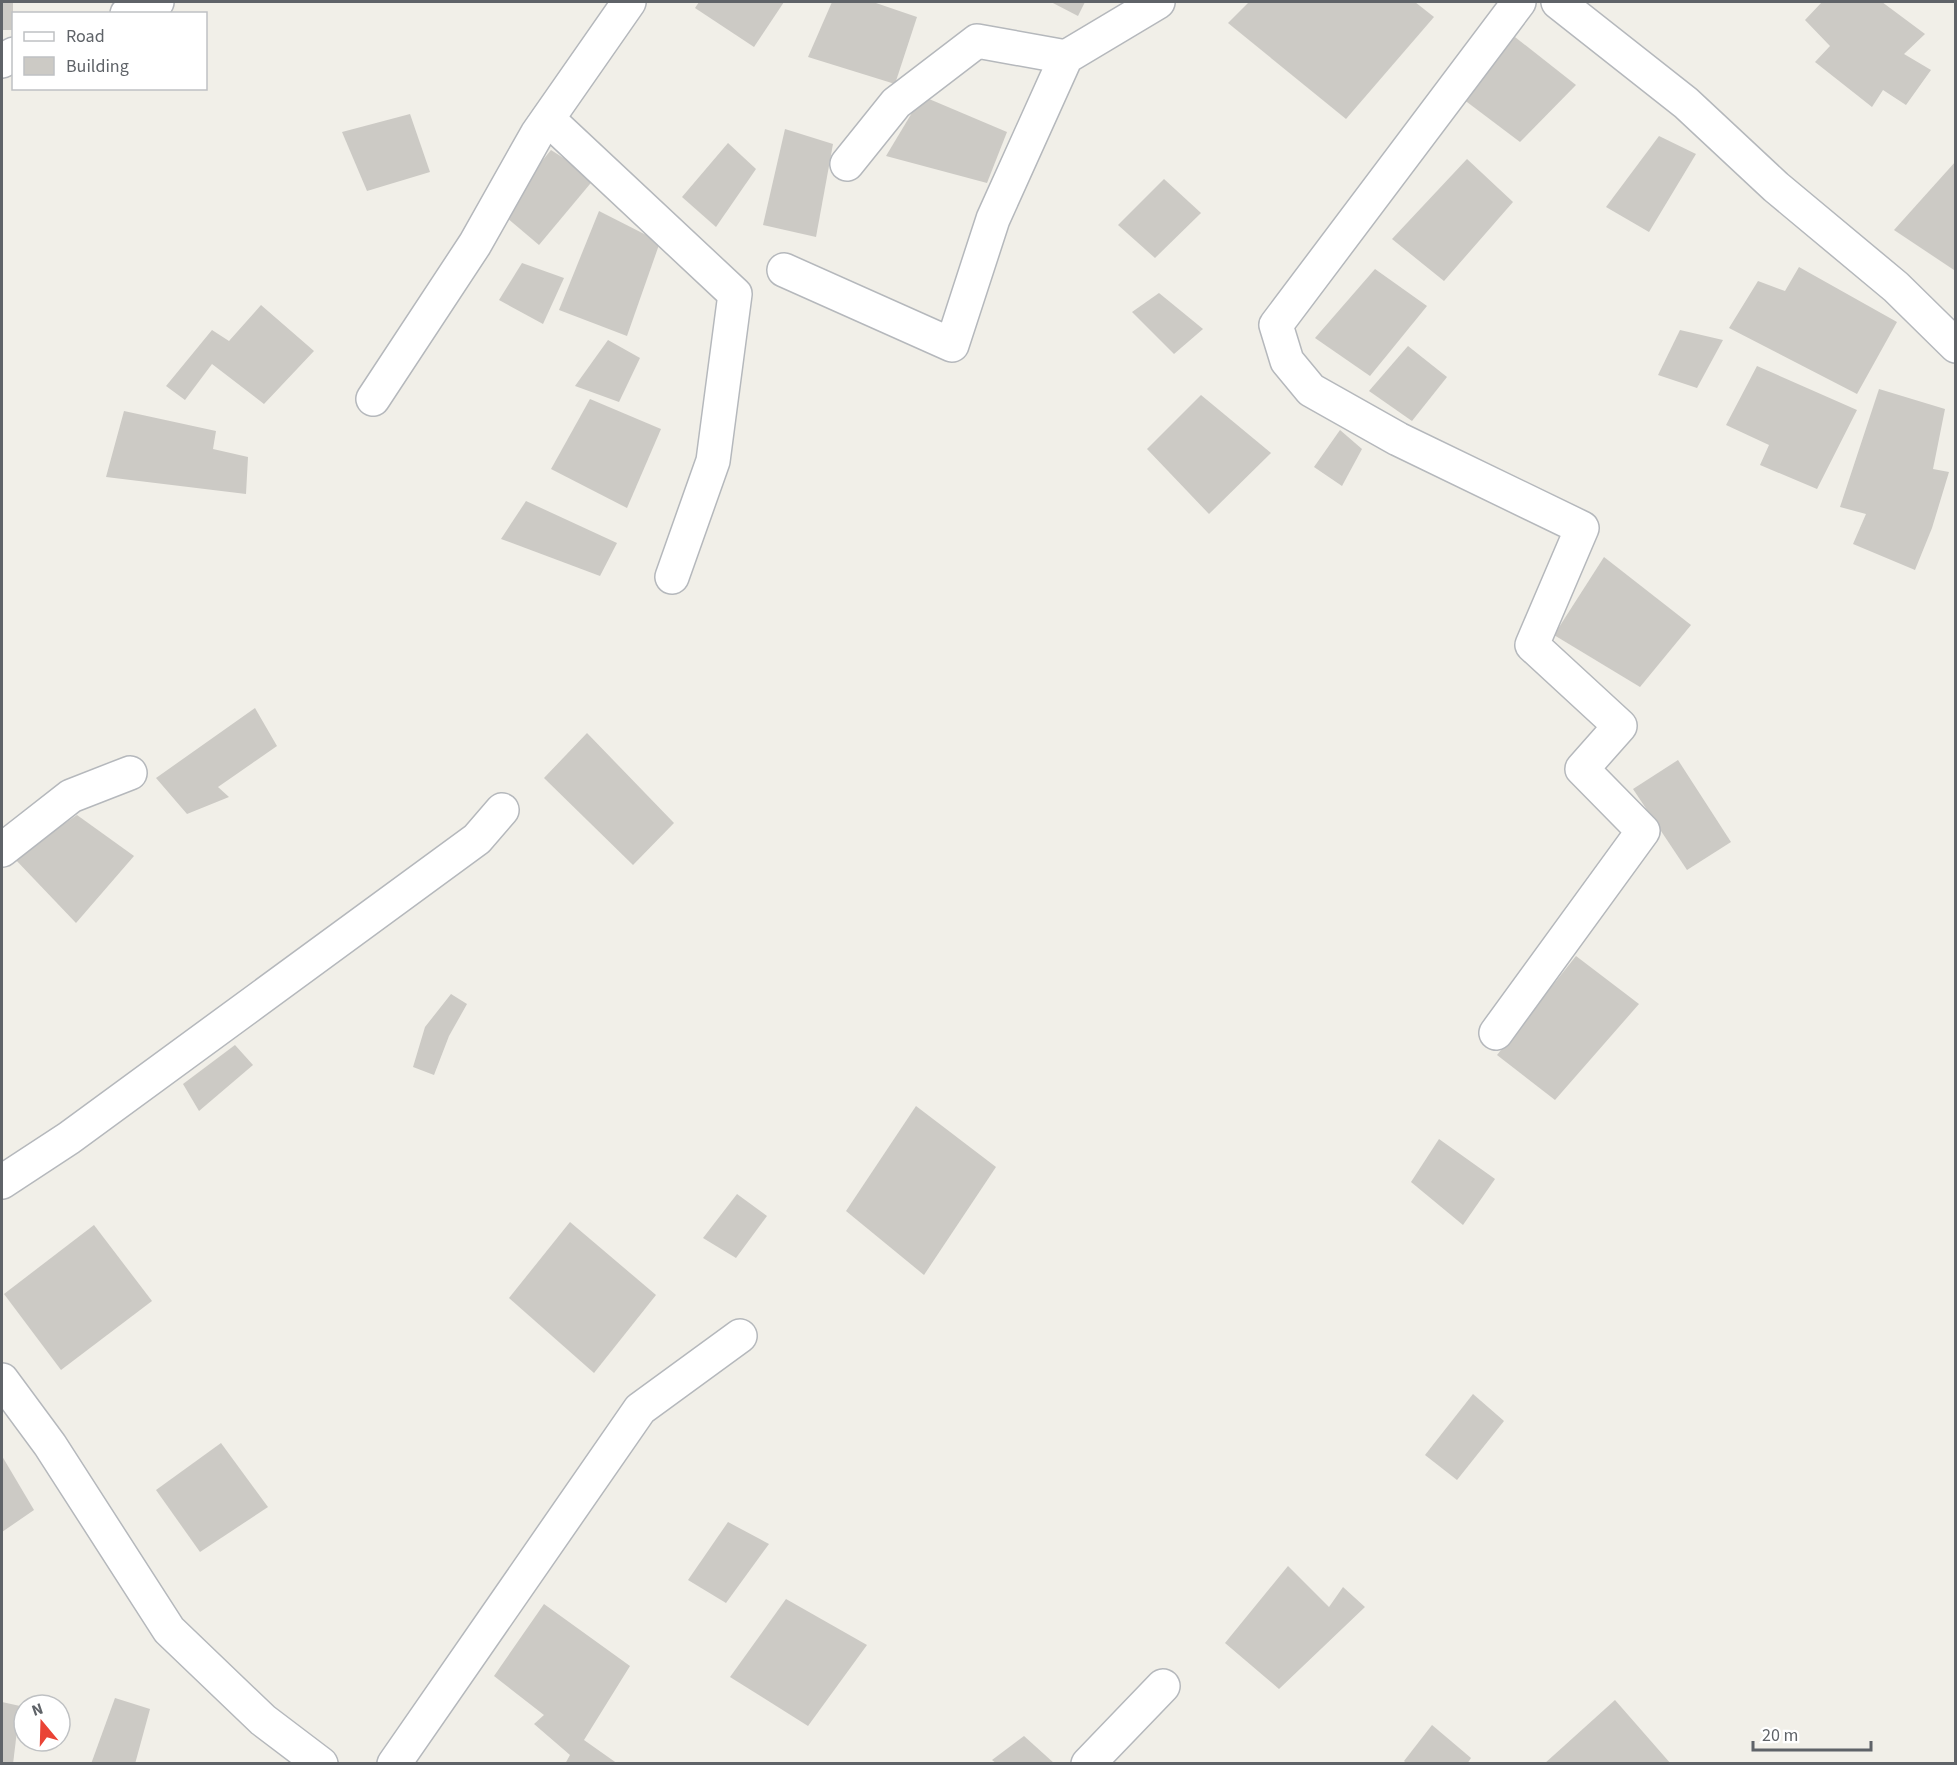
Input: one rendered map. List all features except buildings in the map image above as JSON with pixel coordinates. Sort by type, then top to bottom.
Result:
[{"type":"street","points":[[132,12],[157,2]]},
{"type":"street","points":[[373,399],[475,244],[548,118],[629,2]]},
{"type":"street","points":[[784,270],[952,345],[993,219],[1066,57],[1158,2]]},
{"type":"street","points":[[1496,1033],[1642,831],[1582,769],[1620,726],[1532,645],[1582,528],[1398,439],[1311,390],[1287,361],[1276,325],[1519,2]]},
{"type":"street","points":[[1558,2],[1686,103],[1776,187],[1896,287],[1956,346]]},
{"type":"street","points":[[848,164],[896,103],[977,41],[1066,57]]},
{"type":"street","points":[[548,118],[735,294],[713,461],[672,577]]},
{"type":"street","points":[[2,850],[71,796],[130,773]]},
{"type":"street","points":[[2,1182],[69,1138],[477,839],[502,810]]},
{"type":"street","points":[[394,1764],[640,1409],[740,1336]]},
{"type":"street","points":[[3,1384],[50,1445],[169,1630],[263,1720],[321,1764]]},
{"type":"street","points":[[1088,1764],[1163,1686]]}]
